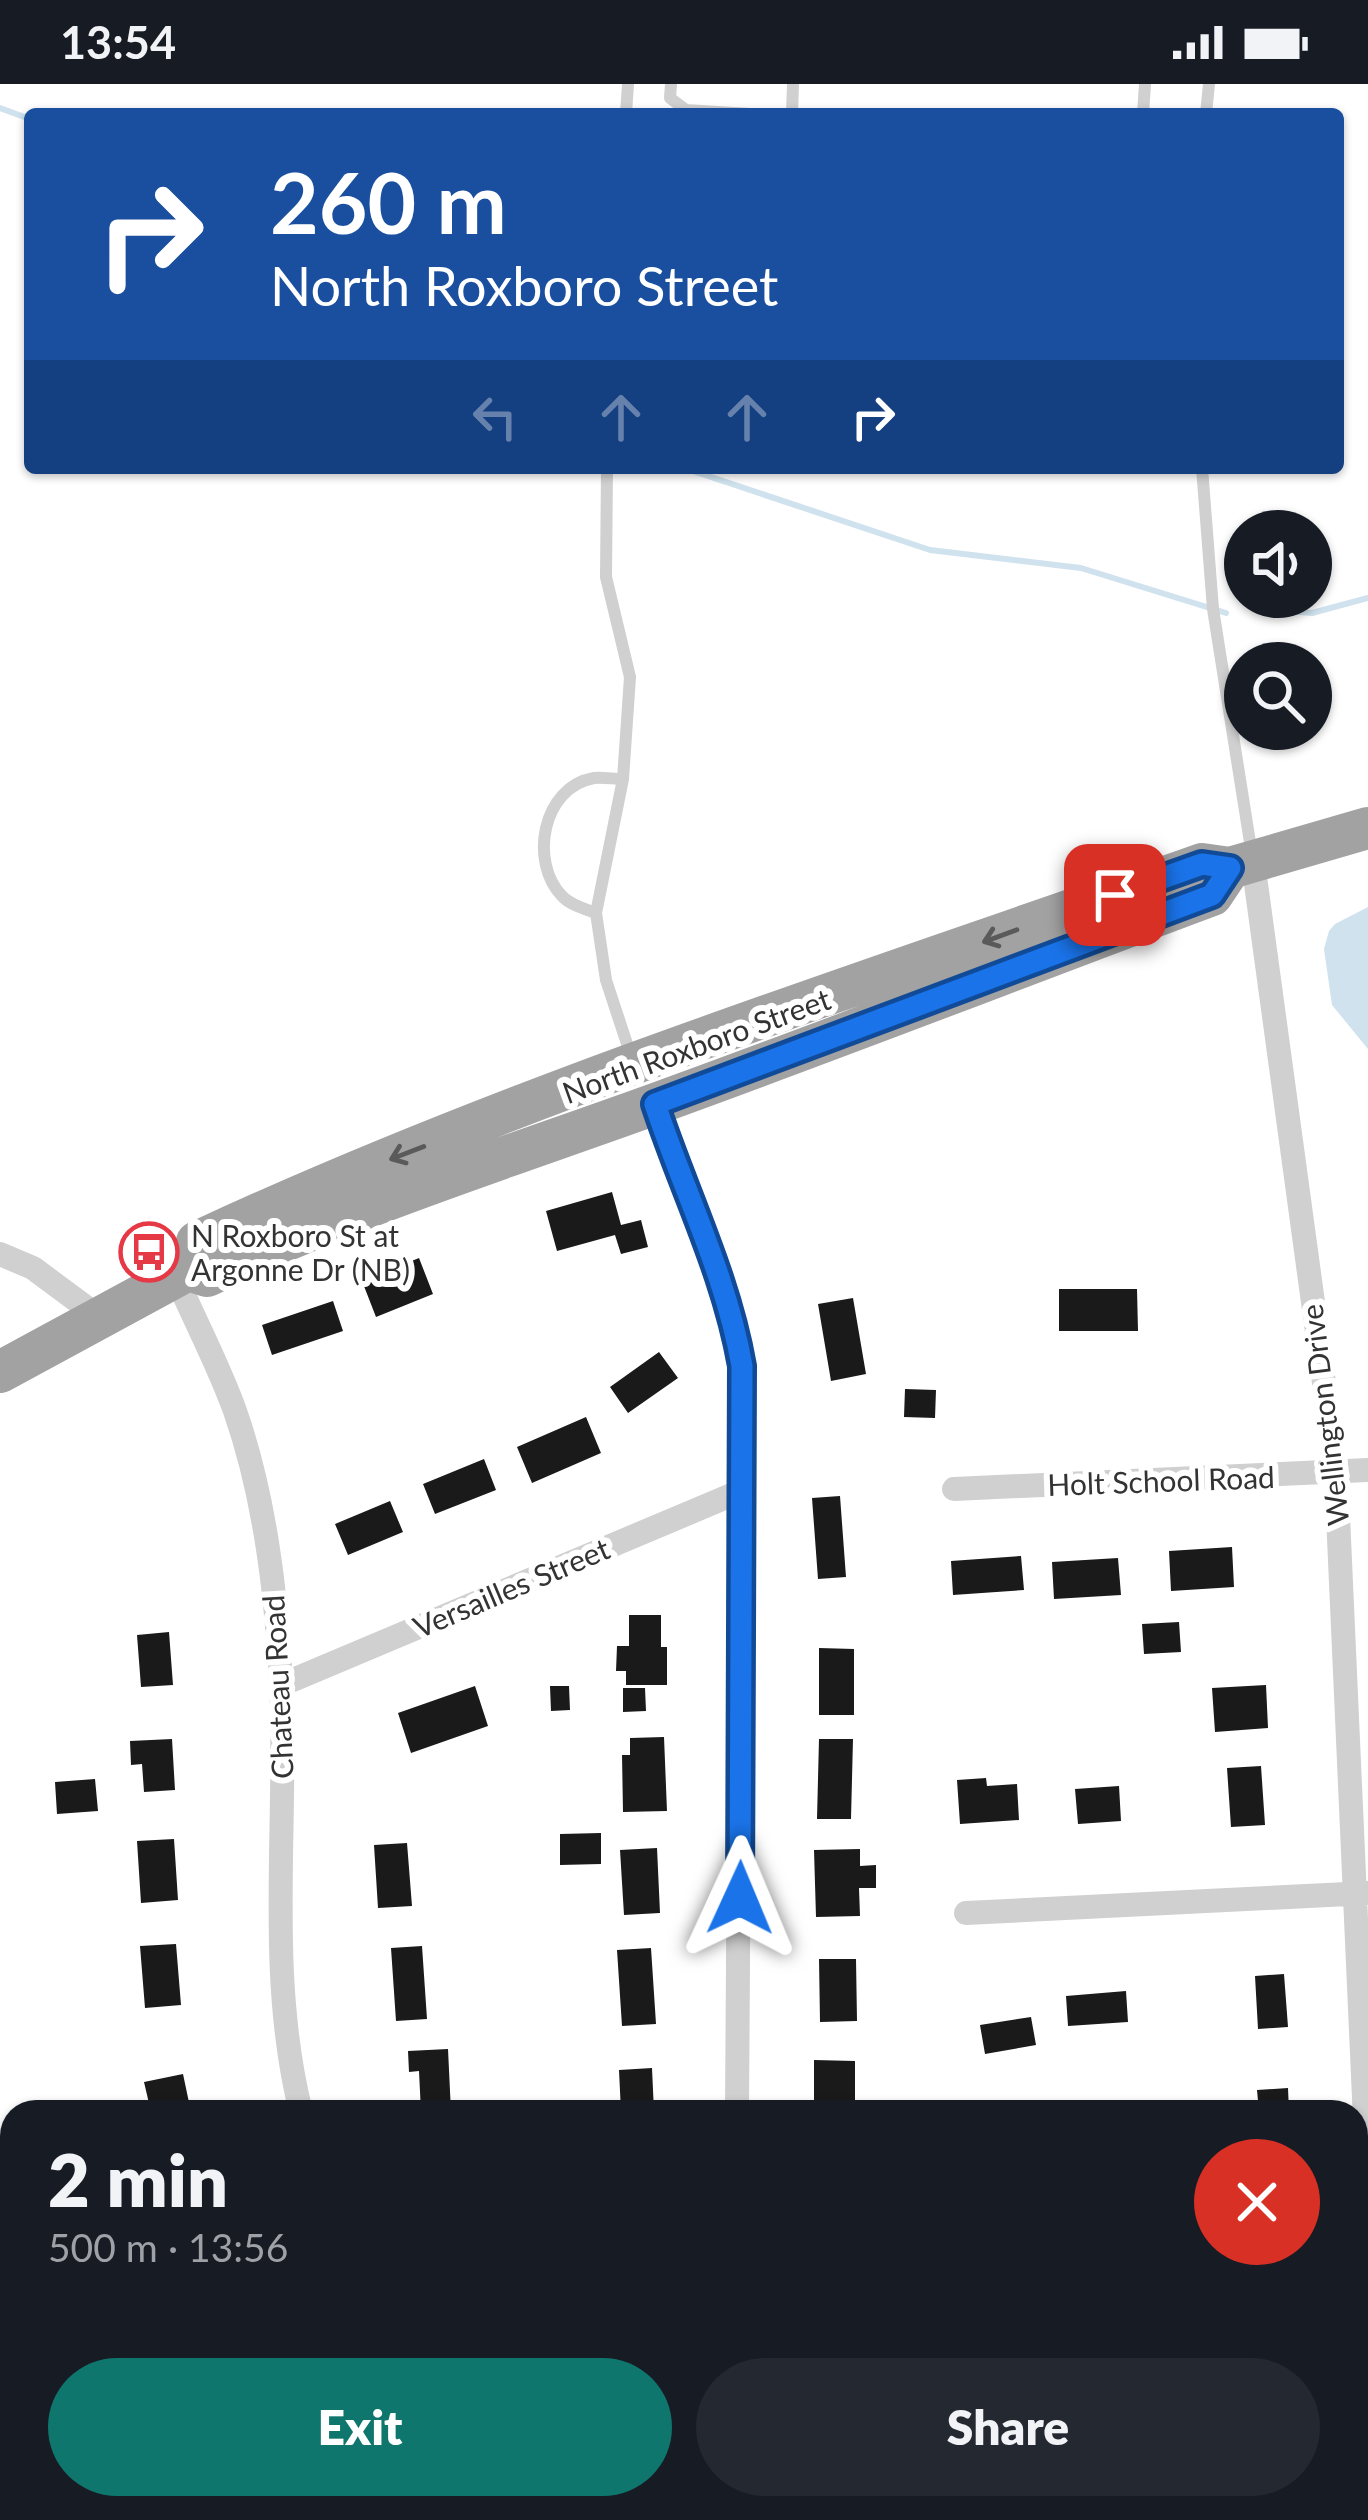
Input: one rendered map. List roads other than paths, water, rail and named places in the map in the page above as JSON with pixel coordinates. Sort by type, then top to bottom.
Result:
[{"type":"highway","name":"North Roxboro Street","points":[[182,1274],[197,1242],[274,1206],[633,1064],[1202,864],[1242,865],[1368,828]]},
{"type":"highway","name":"North Roxboro Street","points":[[2,1367],[182,1274],[207,1276],[264,1248],[468,1167],[655,1104],[1212,895],[1242,865]]},
{"type":"highway","points":[[655,1104],[662,1078],[816,1019],[826,998]]},
{"type":"highway","points":[[468,1167],[499,1139],[616,1093],[633,1064]]},
{"type":"street","name":"Wellington Drive","points":[[1242,865],[1336,1471],[1362,1894],[1366,2100]]},
{"type":"street","points":[[655,1104],[736,1327],[744,1385],[737,2100]]},
{"type":"street","points":[[0,1254],[33,1268],[99,1317]]},
{"type":"street","name":"Chateau Road","points":[[182,1274],[235,1411],[253,1478],[275,1600],[281,1685],[285,1994],[299,2100]]},
{"type":"street","name":"Holt School Road","points":[[953,1489],[1368,1470]]},
{"type":"street","name":"Versailles Street","points":[[281,1685],[741,1492]]},
{"type":"street","points":[[966,1912],[1362,1894]]},
{"type":"lane","points":[[671,84],[670,98],[683,108]]},
{"type":"lane","points":[[607,474],[606,577],[630,676],[623,779],[596,913],[606,980],[633,1064]]},
{"type":"lane","points":[[1202,474],[1242,865]]},
{"type":"lane","points":[[596,913],[564,900],[546,872],[544,830],[557,800],[590,778],[623,779]]},
{"type":"water","points":[[1368,907],[1368,1049],[1332,1005],[1324,949],[1335,924]]},
{"type":"waterway","points":[[0,108],[24,117]]},
{"type":"waterway","points":[[702,474],[930,550],[1081,568],[1224,612]]},
{"type":"waterway","points":[[1332,608],[1368,598]]},
{"type":"place","name":"N Roxboro St at Argonne Dr (NB)","points":[[149,1252]]}]
